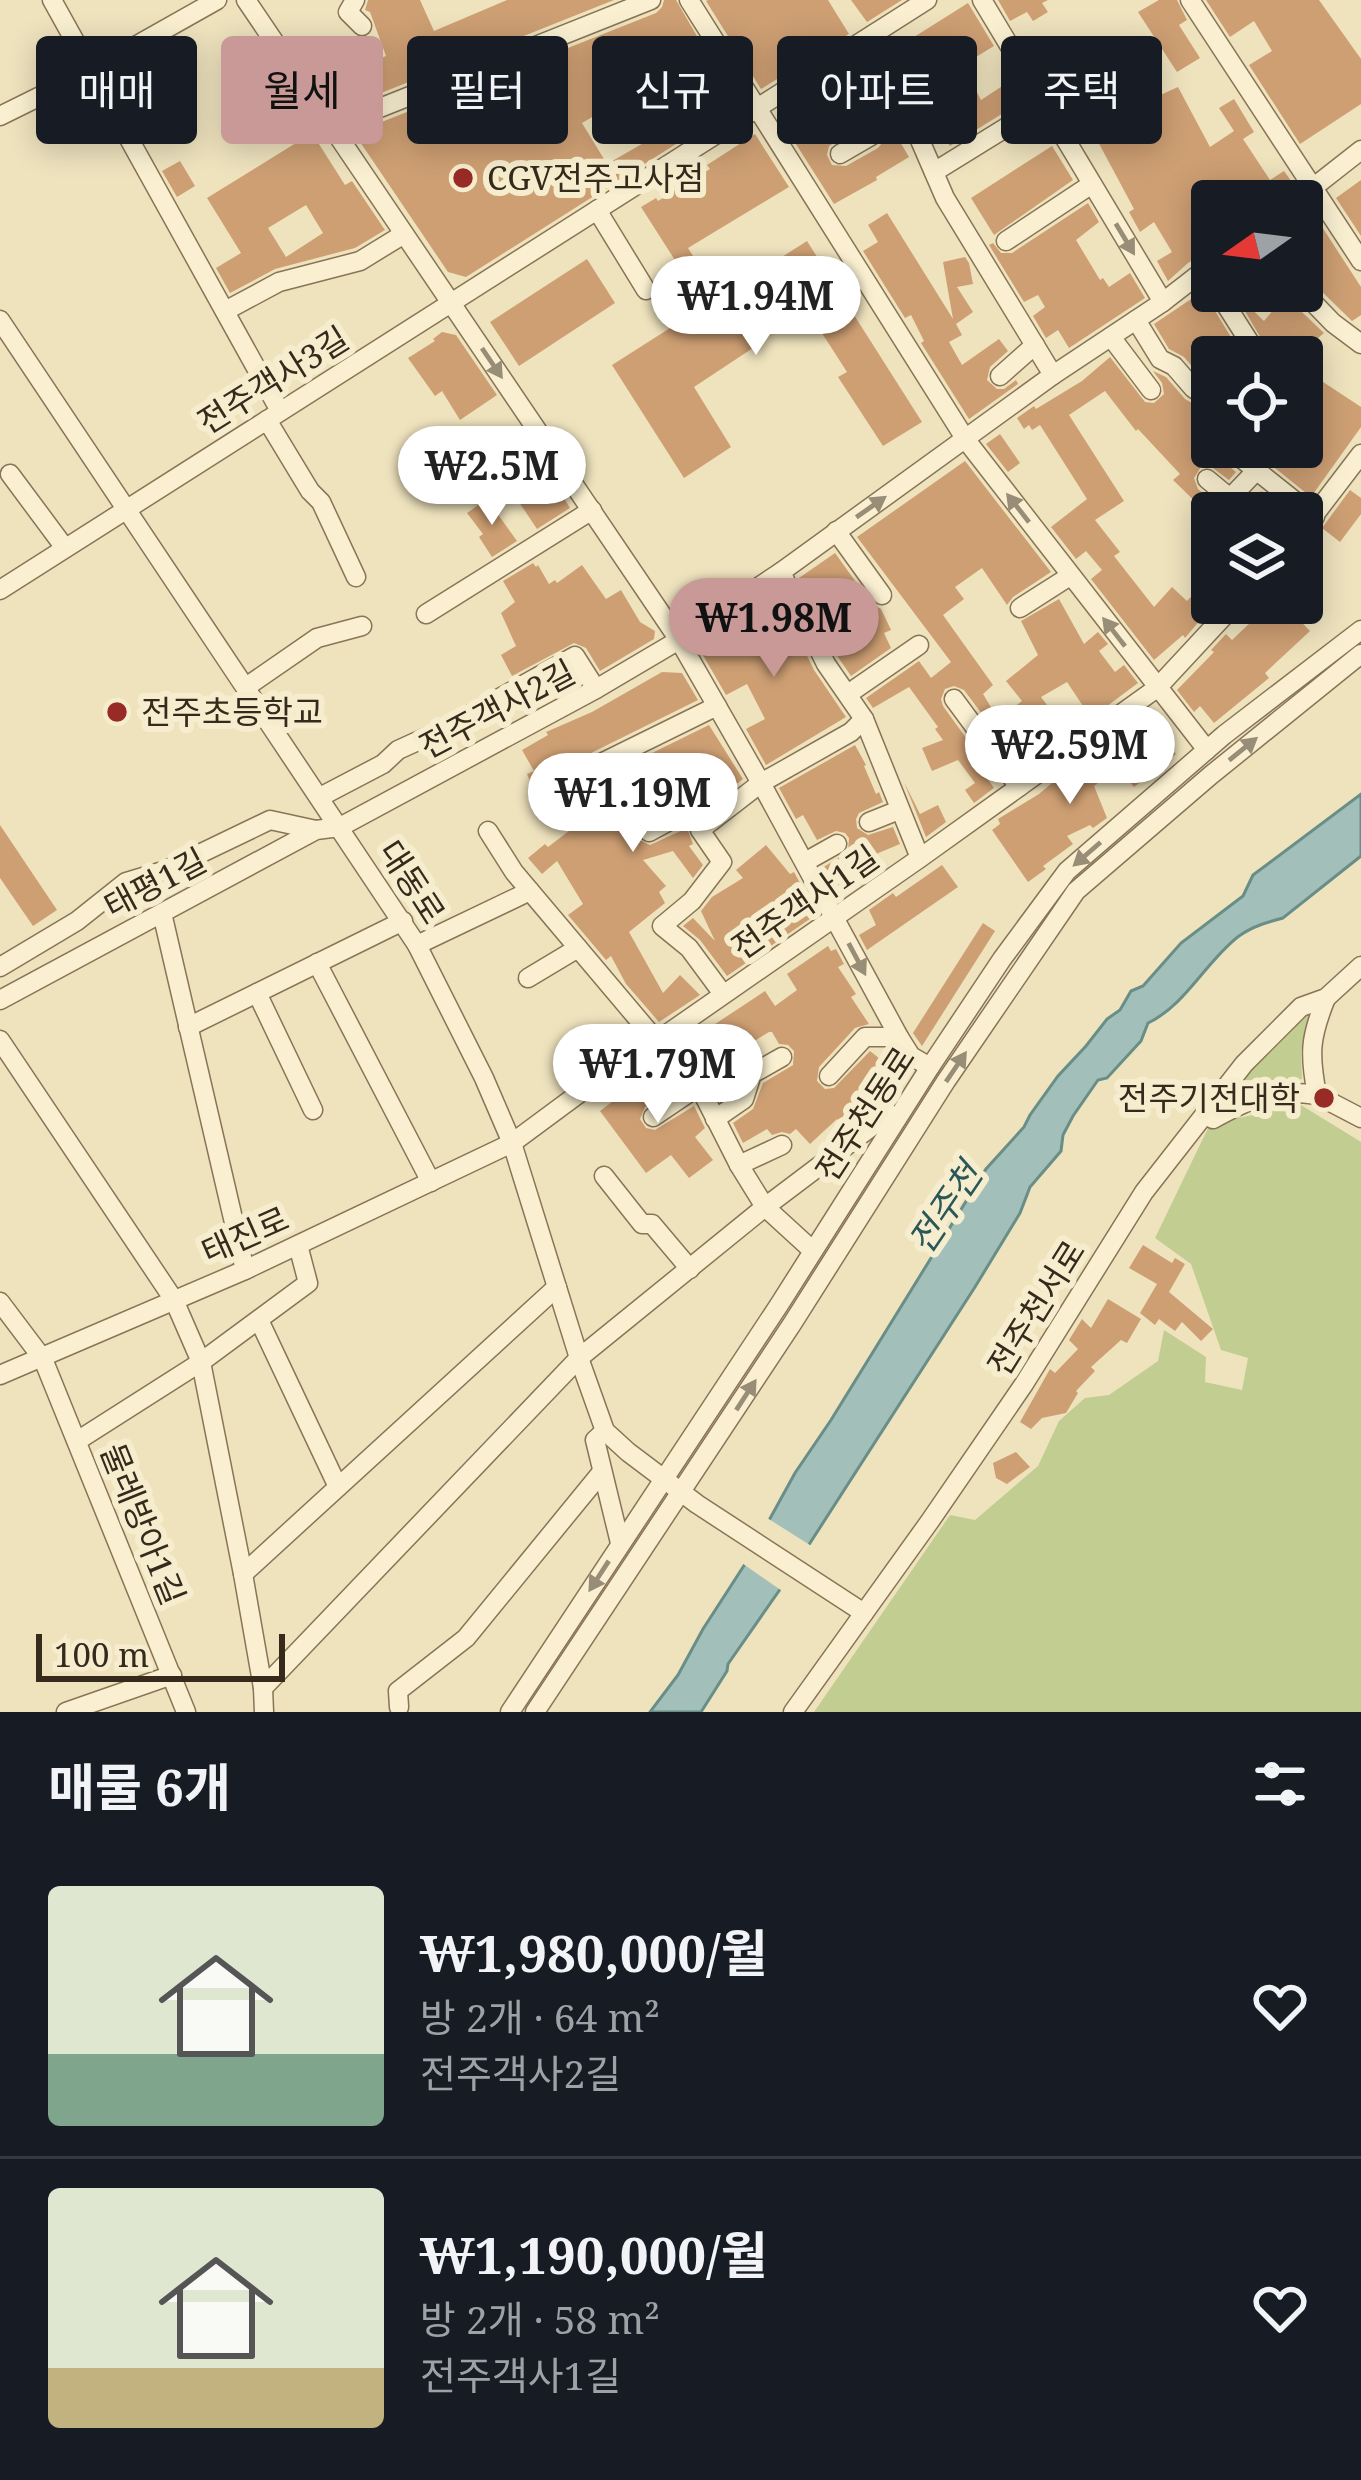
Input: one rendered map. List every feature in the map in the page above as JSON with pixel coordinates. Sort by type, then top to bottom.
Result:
[{"type":"street","points":[[52,0],[72,36]]},
{"type":"street","points":[[154,36],[217,0]]},
{"type":"street","points":[[246,0],[270,36]]},
{"type":"street","points":[[356,0],[348,12],[362,26]]},
{"type":"street","points":[[383,107],[651,0]]},
{"type":"street","points":[[688,0],[711,36]]},
{"type":"street","name":"전주객사3길","points":[[871,36],[900,7],[927,0]]},
{"type":"street","points":[[982,0],[1003,36]]},
{"type":"street","points":[[1190,0],[1307,180]]},
{"type":"street","points":[[874,34],[945,198],[1053,375]]},
{"type":"street","name":"전주객사3길","points":[[0,590],[777,95]]},
{"type":"street","points":[[0,116],[36,98]]},
{"type":"street","points":[[753,102],[965,440],[1207,750]]},
{"type":"street","points":[[934,172],[1001,131]]},
{"type":"street","points":[[132,144],[225,311],[356,577]]},
{"type":"street","points":[[344,144],[680,640],[899,1037],[911,1056],[930,1067]]},
{"type":"street","points":[[840,154],[857,144]]},
{"type":"street","points":[[1068,144],[1163,302]]},
{"type":"street","points":[[1322,180],[1361,150]]},
{"type":"street","points":[[1006,241],[1093,184]]},
{"type":"street","points":[[1323,204],[1361,261]]},
{"type":"street","points":[[597,210],[646,290]]},
{"type":"street","name":"전주객사3길","points":[[225,311],[279,282],[360,261],[404,233]]},
{"type":"street","name":"전주객사2길","points":[[340,827],[680,640],[1053,375],[1191,284]]},
{"type":"street","points":[[1322,312],[1361,344]]},
{"type":"street","name":"대동로","points":[[0,320],[417,945],[512,1144],[605,1431]]},
{"type":"street","points":[[1136,320],[1160,358],[1191,386]]},
{"type":"street","points":[[1111,337],[1150,389]]},
{"type":"street","points":[[1000,376],[1036,345]]},
{"type":"street","points":[[467,485],[542,437]]},
{"type":"street","points":[[1323,511],[1353,482],[1361,454]]},
{"type":"street","points":[[1253,468],[1277,492]]},
{"type":"street","points":[[1208,479],[1230,498],[1256,470]]},
{"type":"street","points":[[10,474],[65,548]]},
{"type":"street","points":[[426,614],[592,511]]},
{"type":"street","points":[[836,531],[882,595]]},
{"type":"street","name":"전주객사1길","points":[[781,572],[826,664],[864,719],[920,858]]},
{"type":"street","points":[[1020,608],[1070,576]]},
{"type":"street","name":"전주객사1길","points":[[512,1144],[1157,688],[1216,624]]},
{"type":"street","points":[[246,687],[317,638],[362,626]]},
{"type":"street","name":"전주천동로","points":[[510,1712],[930,1067],[1067,872],[1207,750],[1361,629]]},
{"type":"street","points":[[848,694],[919,645]]},
{"type":"street","name":"전주천동로","points":[[535,1712],[689,1499],[946,1081],[1076,891],[1361,654]]},
{"type":"street","points":[[320,797],[575,656],[596,689]]},
{"type":"street","points":[[954,699],[1019,787]]},
{"type":"street","points":[[548,794],[575,784],[587,770],[717,706]]},
{"type":"street","points":[[649,832],[684,813],[713,820],[761,783],[851,732],[864,719]]},
{"type":"street","points":[[869,822],[899,810]]},
{"type":"street","points":[[0,967],[77,921],[126,882],[166,870],[271,820],[316,830]]},
{"type":"street","name":"전주객사1길","points":[[713,820],[700,830],[722,862],[692,901],[662,926],[689,948],[723,994]]},
{"type":"street","name":"태평1길","points":[[0,1000],[316,830],[340,827]]},
{"type":"street","points":[[488,831],[530,891],[699,1086],[765,1207],[812,1250]]},
{"type":"street","points":[[805,862],[837,844]]},
{"type":"street","points":[[417,945],[530,891]]},
{"type":"street","points":[[161,913],[245,1270]]},
{"type":"street","points":[[188,1027],[403,921]]},
{"type":"street","points":[[529,978],[578,948]]},
{"type":"street","points":[[317,963],[431,1182]]},
{"type":"street","name":"전주천서로","points":[[793,1712],[1024,1384],[1144,1192],[1244,1064],[1301,1007],[1326,998],[1361,966]]},
{"type":"street","points":[[257,993],[313,1110]]},
{"type":"street","points":[[1317,1095],[1312,1033],[1326,998]]},
{"type":"street","points":[[829,1076],[865,1037],[899,1037]]},
{"type":"street","points":[[0,1040],[174,1300],[201,1362],[243,1574],[264,1712]]},
{"type":"street","points":[[715,1119],[745,1099],[752,1074],[782,1057]]},
{"type":"street","points":[[653,1117],[699,1086]]},
{"type":"street","points":[[1205,1115],[1213,1119],[1252,1098],[1289,1091],[1317,1095],[1361,1118]]},
{"type":"street","points":[[262,1688],[579,1358],[874,1124],[885,1107]]},
{"type":"street","name":"태진로","points":[[0,1375],[245,1270],[512,1144]]},
{"type":"street","points":[[739,1165],[782,1144]]},
{"type":"street","points":[[604,1176],[642,1224],[652,1224],[690,1269]]},
{"type":"street","points":[[77,1441],[201,1362],[308,1283],[298,1244]]},
{"type":"street","points":[[243,1574],[557,1287]]},
{"type":"street","points":[[0,1302],[43,1359]]},
{"type":"street","points":[[259,1320],[338,1487]]},
{"type":"street","name":"물레방아1길","points":[[43,1359],[186,1712]]},
{"type":"street","points":[[620,1543],[595,1440],[605,1431],[689,1499],[864,1613]]},
{"type":"street","points":[[399,1707],[398,1691],[466,1638],[601,1473]]},
{"type":"street","points":[[66,1712],[172,1675]]},
{"type":"green space","points":[[1309,1014],[1301,1051],[1302,1079],[1227,1096]]},
{"type":"green space","points":[[1301,1105],[1361,1142],[1361,1712],[814,1712],[950,1515],[975,1520],[1038,1466],[1059,1421],[1085,1398],[1109,1395],[1158,1361],[1164,1330],[1206,1357],[1205,1382],[1242,1390],[1248,1358],[1221,1350],[1191,1264],[1155,1238],[1210,1124]]},
{"type":"water","points":[[1361,794],[1361,856],[1283,918],[1239,936],[1174,1005],[1148,1023],[1141,1041],[1107,1078],[1098,1080],[1063,1135],[1061,1151],[1030,1187],[1020,1213],[975,1287],[701,1712],[650,1712],[678,1675],[795,1473],[986,1169],[1024,1127],[1058,1076],[1120,1010],[1131,991],[1143,986],[1181,943],[1243,896],[1253,875]]},
{"type":"pier","points":[[764,1516],[813,1547],[785,1593],[739,1561]]},
{"type":"building","points":[[368,0],[420,0],[434,31],[507,0],[614,0],[524,36],[407,36],[407,83],[383,92],[383,36],[365,10]]},
{"type":"building","points":[[664,0],[676,0],[697,36],[598,36],[656,13]]},
{"type":"building","points":[[828,0],[849,34],[777,36],[777,79],[761,89],[753,76],[753,36],[728,36],[706,1]]},
{"type":"building","points":[[851,0],[902,0],[867,22]]},
{"type":"building","points":[[998,0],[1048,0],[1042,3],[1048,12],[1033,21],[1027,12],[1010,21]]},
{"type":"building","points":[[1159,0],[1177,0],[1187,20],[1179,25],[1200,58],[1177,72],[1162,49],[1162,36],[1154,36],[1138,12]]},
{"type":"building","points":[[1206,0],[1319,0],[1361,59],[1361,104],[1300,144],[1249,65],[1272,51],[1254,21],[1230,37]]},
{"type":"building","points":[[968,3],[994,46],[977,56],[977,36],[916,36]]},
{"type":"building","points":[[592,38],[592,117],[582,123],[607,164],[642,144],[676,144],[466,277],[448,272],[361,144],[383,144],[383,121],[407,112],[407,144],[568,144],[568,48]]},
{"type":"building","points":[[1001,87],[1001,114],[977,129],[977,92],[981,100]]},
{"type":"building","points":[[1178,87],[1210,147],[1234,131],[1219,108],[1234,99],[1254,132],[1243,139],[1270,180],[1191,180],[1191,261],[1168,281],[1157,261],[1172,252],[1154,222],[1140,232],[1129,212],[1134,209],[1099,144],[1162,144],[1162,94]]},
{"type":"building","points":[[753,135],[789,187],[688,248],[695,259],[680,268],[641,207],[710,169],[707,165],[740,144],[753,144]]},
{"type":"building","points":[[294,144],[319,144],[345,185],[352,181],[385,230],[355,248],[275,269],[230,293],[216,268],[241,253],[207,198]],"holes":[[[306,205],[323,233],[286,257],[268,228]]]},
{"type":"building","points":[[796,144],[832,144],[827,155],[832,165],[846,166],[881,144],[901,144],[909,157],[834,204]]},
{"type":"building","points":[[1052,146],[1073,180],[994,235],[971,198]]},
{"type":"building","points":[[180,161],[195,186],[177,197],[162,171]]},
{"type":"building","points":[[1284,171],[1290,180],[1270,180]]},
{"type":"building","points":[[1361,180],[1361,236],[1336,198]]},
{"type":"building","points":[[1088,203],[1099,222],[1076,240],[1100,280],[1109,287],[1130,273],[1145,298],[1069,348],[1058,330],[1046,338],[1033,316],[1045,307],[1038,295],[1024,302],[989,245],[993,243],[1001,253],[1012,253]]},
{"type":"building","points":[[887,213],[953,319],[943,262],[965,257],[969,263],[973,284],[957,287],[973,312],[956,324],[962,335],[949,342],[962,365],[999,339],[1008,351],[990,367],[987,380],[997,389],[1016,380],[1018,384],[969,419],[921,343],[911,315],[905,318],[863,251],[878,242],[868,225]]},
{"type":"building","points":[[1323,228],[1361,287],[1361,315],[1352,321],[1323,293]]},
{"type":"building","points":[[807,241],[922,422],[883,446],[838,377],[847,372],[809,313],[792,323],[789,318],[755,338],[759,344],[694,387],[731,447],[684,478],[612,365]]},
{"type":"building","points":[[587,259],[615,303],[519,366],[490,322]]},
{"type":"building","points":[[1191,299],[1191,312],[1216,312],[1230,336],[1191,336],[1191,365],[1169,349],[1154,324]]},
{"type":"building","points":[[1245,312],[1255,312],[1264,321],[1272,312],[1302,312],[1324,333],[1320,336],[1260,336]]},
{"type":"building","points":[[442,332],[456,335],[497,395],[460,420],[442,391],[435,396],[408,358]]},
{"type":"building","points":[[1110,357],[1145,402],[1154,403],[1164,394],[1153,371],[1166,377],[1191,402],[1191,468],[1200,468],[1194,478],[1202,492],[1191,492],[1191,497],[1173,480],[1180,474],[1136,431],[1105,391],[1069,415],[1124,501],[1095,520],[1120,552],[1114,556],[1154,607],[1172,587],[1187,601],[1191,597],[1191,624],[1197,624],[1154,660],[1091,579],[1102,570],[1086,551],[1076,559],[1051,527],[1087,499],[1040,425],[1024,429],[1017,418],[1082,381]]},
{"type":"building","points":[[1323,382],[1361,407],[1361,427],[1315,492],[1305,492],[1275,468],[1323,468]]},
{"type":"building","points":[[1000,434],[1020,463],[1008,472],[986,444]]},
{"type":"building","points":[[538,456],[570,508],[537,529],[503,478]]},
{"type":"building","points":[[965,461],[1051,572],[1007,605],[982,568],[955,587],[964,599],[943,615],[993,685],[983,694],[998,719],[1022,701],[1006,681],[1038,655],[1021,621],[1059,599],[1084,644],[1098,632],[1108,644],[1099,651],[1115,672],[1124,665],[1138,683],[1091,718],[1067,682],[1041,697],[1063,739],[1042,754],[1035,743],[1015,758],[964,690],[945,689],[943,706],[987,767],[982,771],[994,788],[974,803],[965,790],[975,783],[958,760],[932,771],[922,748],[943,740],[909,687],[873,708],[866,698],[919,661],[931,678],[951,662],[857,537]]},
{"type":"building","points":[[1213,468],[1231,468],[1236,472],[1229,480]]},
{"type":"building","points":[[1350,490],[1361,498],[1361,514],[1340,542],[1323,527]]},
{"type":"building","points":[[487,499],[517,541],[492,557],[467,513]]},
{"type":"building","points":[[835,553],[871,603],[881,609],[891,630],[884,633],[891,648],[851,676],[799,578]]},
{"type":"building","points":[[533,563],[549,584],[582,565],[606,599],[621,590],[640,622],[655,631],[654,639],[600,671],[586,648],[574,643],[512,676],[501,655],[516,646],[501,613],[515,602],[503,581]]},
{"type":"building","points":[[777,594],[814,670],[846,717],[766,765],[746,729],[765,719],[747,684],[726,695],[700,650]]},
{"type":"building","points":[[1249,624],[1303,624],[1310,631],[1265,673],[1269,678],[1214,723],[1200,706],[1194,712],[1177,690],[1226,634],[1232,640]]},
{"type":"building","points":[[662,672],[682,673],[698,700],[581,758],[567,773],[538,785],[535,792],[527,774],[534,771],[522,750],[546,732]]},
{"type":"building","points":[[570,674],[577,684],[528,711],[522,701]]},
{"type":"building","points":[[709,725],[743,779],[715,801],[696,766],[673,776],[685,800],[643,820],[636,830],[638,839],[650,845],[687,828],[693,844],[689,846],[703,865],[693,878],[673,851],[643,860],[666,886],[659,892],[665,903],[629,932],[663,993],[680,975],[700,995],[659,1022],[626,984],[611,956],[606,960],[568,915],[583,904],[557,861],[542,874],[528,858],[569,831],[554,806],[581,796],[595,781]]},
{"type":"building","points":[[1132,737],[1144,753],[1163,738],[1176,754],[1134,787],[1118,767],[1094,786],[1107,818],[1067,836],[1073,844],[1028,882],[992,830],[1000,824],[998,819],[1039,794],[1078,761],[1086,772]]},
{"type":"building","points":[[855,745],[883,802],[859,813],[857,828],[868,835],[893,827],[900,844],[869,857],[878,871],[839,898],[822,868],[848,852],[849,838],[836,831],[817,840],[803,815],[796,819],[779,788]]},
{"type":"building","points":[[904,782],[920,814],[938,805],[946,822],[926,837]]},
{"type":"building","points":[[0,825],[57,910],[33,926],[0,878]]},
{"type":"building","points":[[766,845],[790,874],[794,872],[817,914],[727,976],[683,926],[693,918],[715,941],[701,911],[712,897],[743,878],[736,870]]},
{"type":"building","points":[[942,865],[958,887],[867,950],[859,935],[876,925],[869,910]]},
{"type":"building","points":[[983,923],[995,931],[922,1046],[913,1033]]},
{"type":"building","points":[[828,946],[831,951],[836,949],[844,964],[838,967],[869,1024],[855,1028],[819,1067],[817,1081],[825,1089],[834,1088],[870,1051],[898,1079],[889,1094],[877,1096],[865,1115],[847,1128],[837,1119],[810,1144],[796,1129],[772,1135],[767,1129],[743,1143],[733,1123],[753,1109],[763,1083],[793,1065],[794,1051],[779,1044],[772,1032],[743,1048],[752,1058],[740,1068],[733,1090],[721,1099],[688,1042],[765,991],[775,1006],[797,990],[787,974]]},
{"type":"building","points":[[667,1060],[681,1082],[645,1107],[640,1119],[646,1128],[655,1130],[694,1106],[705,1128],[695,1137],[713,1160],[689,1178],[671,1155],[646,1173],[600,1111]]},
{"type":"building","points":[[1143,1245],[1172,1263],[1175,1258],[1185,1264],[1169,1292],[1213,1329],[1201,1341],[1182,1322],[1175,1331],[1159,1319],[1155,1325],[1140,1313],[1157,1284],[1129,1268]]},
{"type":"building","points":[[1108,1299],[1141,1319],[1127,1343],[1121,1340],[1091,1367],[1095,1371],[1076,1391],[1066,1413],[1042,1418],[1031,1429],[1020,1422],[1050,1369],[1055,1373],[1078,1349],[1069,1340],[1082,1319],[1091,1328]]},
{"type":"building","points":[[1016,1452],[1030,1467],[1007,1484],[996,1478],[993,1463]]},
{"type":"place","name":"CGV전주고사점","points":[[463,178]]},
{"type":"place","name":"전주초등학교","points":[[117,712]]},
{"type":"place","name":"전주기전대학","points":[[1324,1098]]},
{"type":"water label","name":"전주천","points":[[945,1208]]}]
